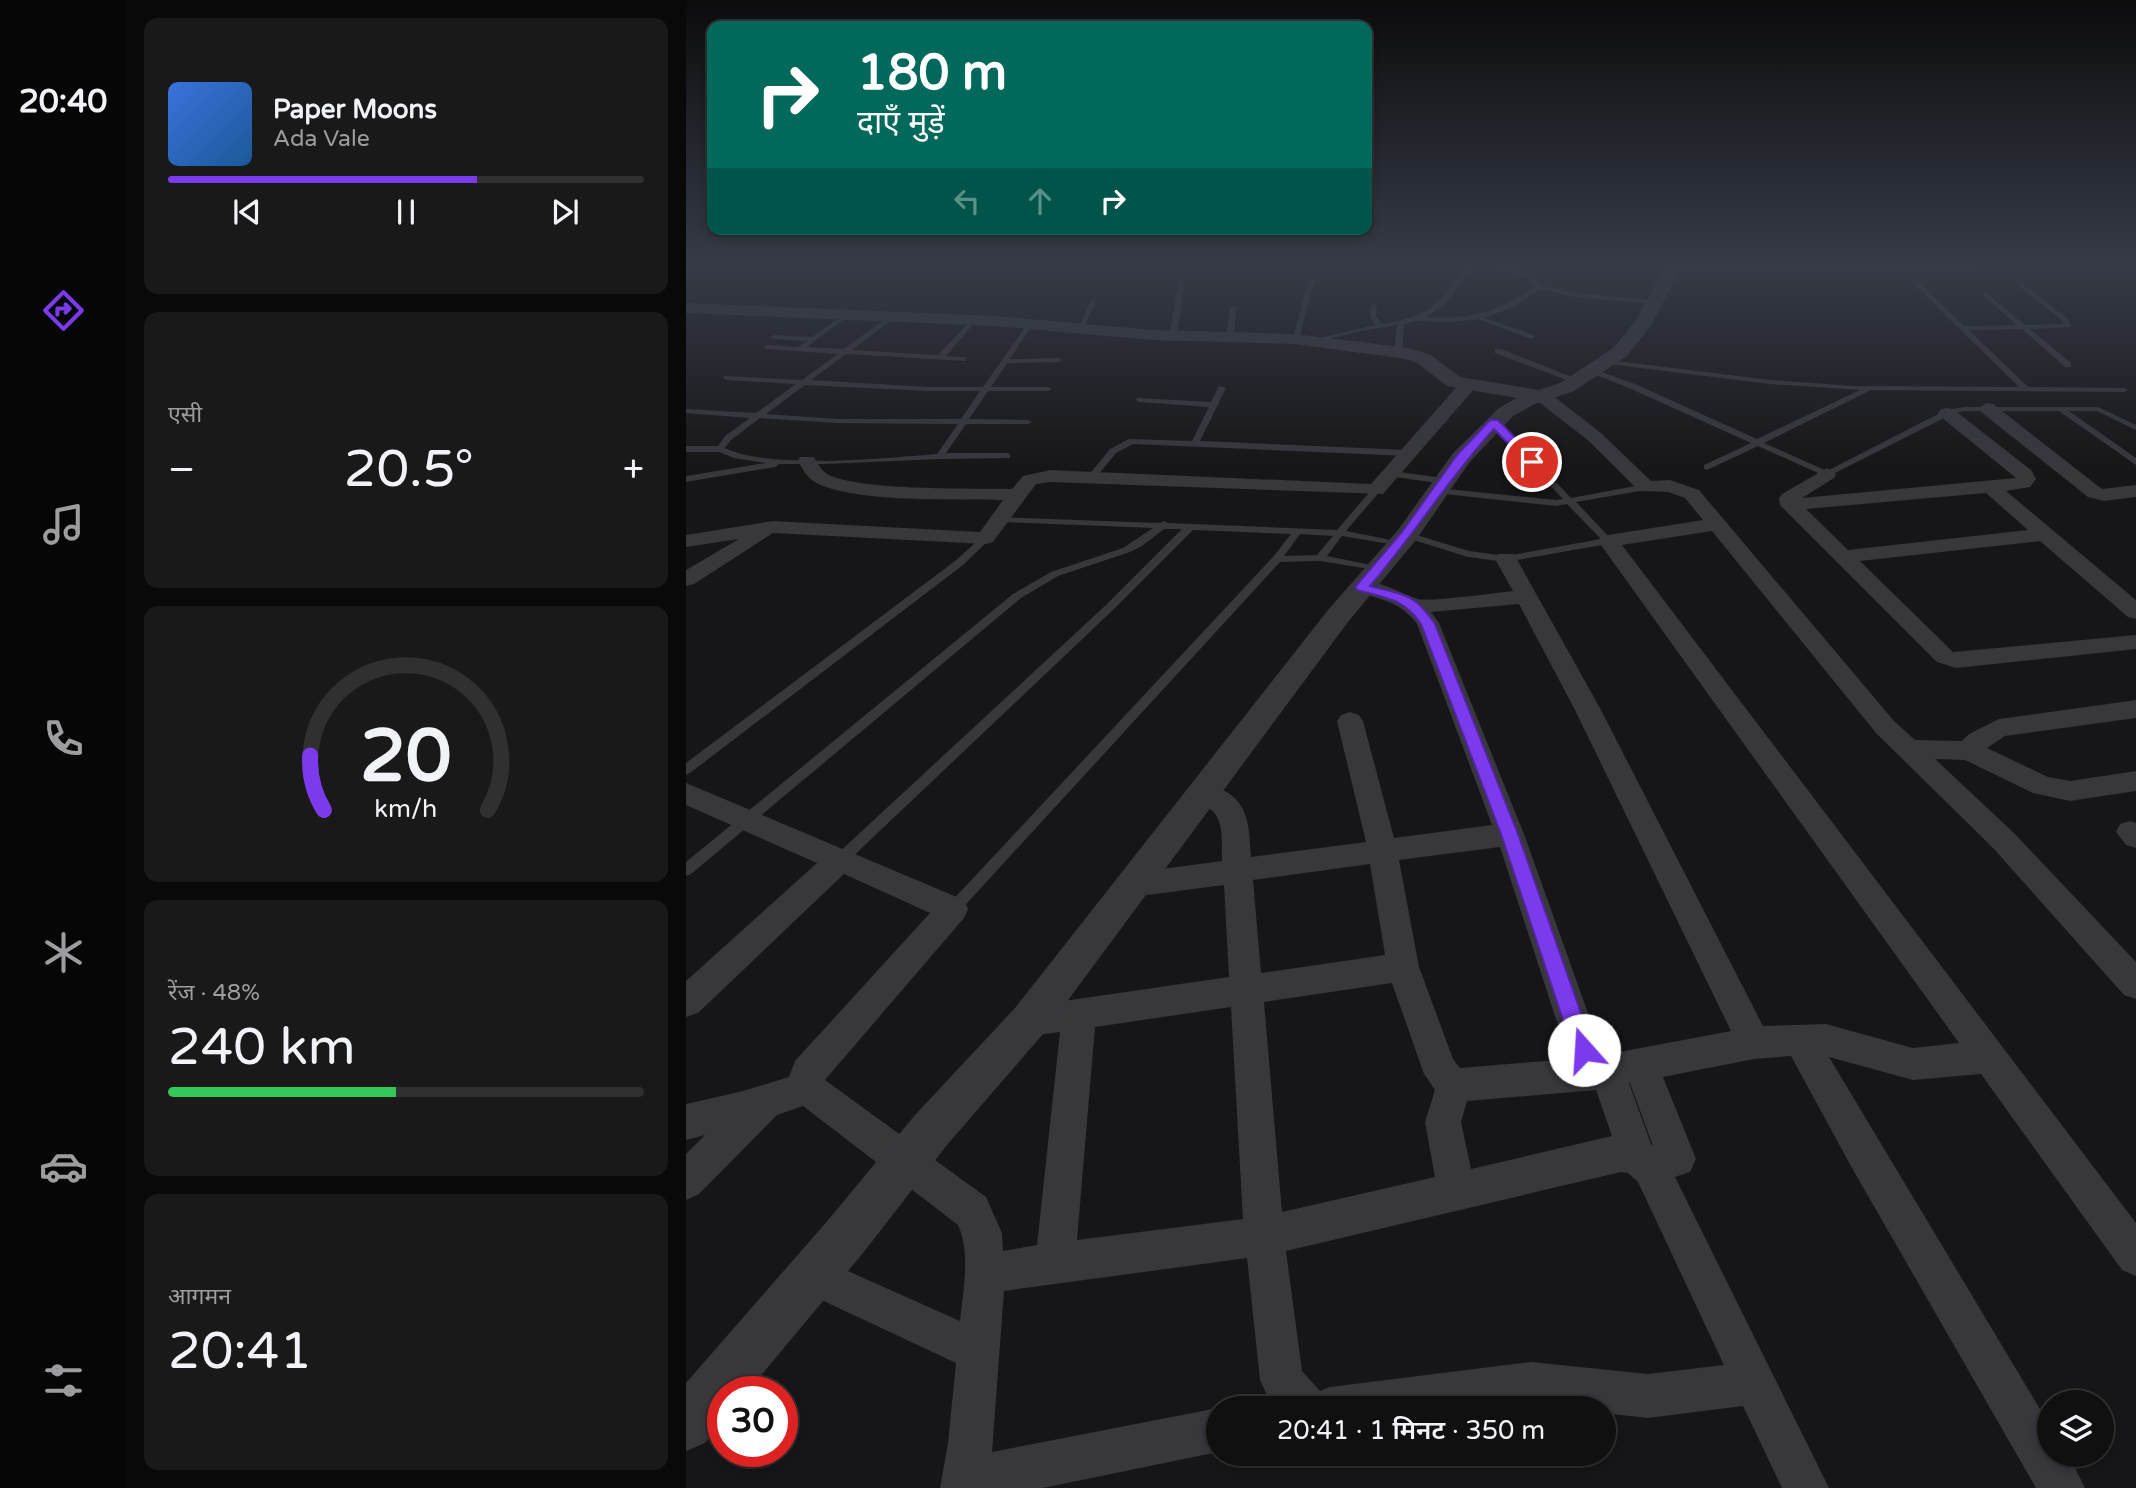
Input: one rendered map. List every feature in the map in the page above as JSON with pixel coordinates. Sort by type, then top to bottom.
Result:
[{"type":"street","points":[[1126,332],[1295,339],[1398,352],[1417,356],[1448,379],[1542,396],[1595,437],[1646,487],[1681,488],[1692,494],[1906,749],[2004,841],[2136,985]]},
{"type":"street","points":[[686,1424],[905,1162],[1029,1021],[1440,486],[1494,422],[1515,406],[1593,371],[1634,332]]},
{"type":"street","points":[[686,541],[773,527],[986,538],[1017,495],[1030,480],[1038,477],[1376,490],[1468,384]]},
{"type":"street","points":[[1987,408],[2095,493],[2104,495],[2136,491]]},
{"type":"street","points":[[1790,505],[2023,483],[2026,479],[2024,474],[1947,413]]},
{"type":"street","points":[[797,461],[821,477],[856,486],[1017,495]]},
{"type":"street","points":[[1827,474],[1789,498],[1790,505],[1945,657],[1956,660],[2136,642]]},
{"type":"street","points":[[1990,486],[2136,612]]},
{"type":"street","points":[[1719,524],[1608,541],[2136,1256]]},
{"type":"street","points":[[686,579],[773,527]]},
{"type":"street","points":[[1843,557],[2044,534]]},
{"type":"street","points":[[1386,559],[1406,599],[1416,606],[1428,624],[1510,834],[1613,1070],[1637,1156],[1651,1169],[1806,1488]]},
{"type":"street","points":[[1506,559],[1588,710],[1754,1042]]},
{"type":"street","points":[[1416,606],[1527,597]]},
{"type":"street","points":[[1969,751],[1978,741],[1999,728],[2136,709]]},
{"type":"street","points":[[1350,721],[1383,853],[1404,967],[1442,1074],[1454,1085],[1613,1070],[1754,1042],[1800,1039],[1826,1040],[1913,1064],[1989,1057]]},
{"type":"street","points":[[1906,749],[1969,751],[2043,786],[2070,791],[2136,780]]},
{"type":"street","points":[[686,793],[953,909],[807,1073],[807,1088]]},
{"type":"street","points":[[1202,793],[1229,807],[1234,819],[1264,1236],[1282,1380],[1295,1396]]},
{"type":"street","points":[[1132,885],[1510,834]]},
{"type":"street","points":[[686,1002],[841,859]]},
{"type":"street","points":[[1029,1021],[1404,967]]},
{"type":"street","points":[[1055,1262],[1079,1014]]},
{"type":"street","points":[[1800,1039],[1865,1155],[2063,1488]]},
{"type":"street","points":[[1613,1070],[1677,1159]]},
{"type":"street","points":[[1454,1085],[1443,1122],[1457,1191]]},
{"type":"street","points":[[686,1122],[807,1088]]},
{"type":"street","points":[[807,1088],[972,1211],[982,1233],[985,1275],[971,1443],[964,1485],[1206,1433]]},
{"type":"street","points":[[686,1181],[766,1101]]},
{"type":"street","points":[[985,1275],[1055,1262],[1264,1236],[1621,1153],[1637,1156]]},
{"type":"street","points":[[812,1275],[979,1351]]},
{"type":"street","points":[[1435,1396],[1531,1384],[1648,1396],[1753,1383]]},
{"type":"lane","points":[[800,349],[823,332]]},
{"type":"lane","points":[[720,449],[728,438],[871,332]]},
{"type":"lane","points":[[940,358],[963,332]]},
{"type":"lane","points":[[940,456],[1024,332]]},
{"type":"lane","points":[[1230,338],[1231,332]]},
{"type":"lane","points":[[1295,339],[1297,332]]},
{"type":"lane","points":[[1315,341],[1349,332]]},
{"type":"lane","points":[[1398,352],[1400,332]]},
{"type":"lane","points":[[1519,332],[1531,337]]},
{"type":"lane","points":[[1968,332],[2026,389]]},
{"type":"lane","points":[[2030,332],[2068,365]]},
{"type":"lane","points":[[774,337],[814,339]]},
{"type":"lane","points":[[767,348],[963,359]]},
{"type":"lane","points":[[1498,351],[1593,371],[1871,388],[2124,390]]},
{"type":"lane","points":[[1004,361],[1059,360]]},
{"type":"lane","points":[[1593,371],[1827,474],[1947,413],[1987,408],[2098,409],[2136,428]]},
{"type":"lane","points":[[727,378],[928,389],[1048,389]]},
{"type":"lane","points":[[1195,443],[1222,388]]},
{"type":"lane","points":[[1707,467],[1871,388]]},
{"type":"lane","points":[[1140,400],[1213,405]]},
{"type":"lane","points":[[2058,408],[2136,462]]},
{"type":"lane","points":[[686,411],[838,421],[1028,422]]},
{"type":"lane","points":[[1494,422],[1608,541]]},
{"type":"lane","points":[[1090,479],[1113,451],[1126,443],[1195,443],[1408,453]]},
{"type":"lane","points":[[686,449],[720,449],[728,455],[797,461],[1007,456]]},
{"type":"lane","points":[[686,479],[797,461]]},
{"type":"lane","points":[[1391,474],[1525,502],[1570,501],[1646,487]]},
{"type":"lane","points":[[1320,558],[1376,490]]},
{"type":"lane","points":[[1001,519],[1340,533],[1386,559]]},
{"type":"lane","points":[[686,870],[1017,596],[1042,579],[1063,570],[1139,546],[1164,524]]},
{"type":"lane","points":[[841,859],[1110,607],[1191,526]]},
{"type":"lane","points":[[953,909],[1277,559],[1298,531]]},
{"type":"lane","points":[[686,770],[959,563],[986,538]]},
{"type":"lane","points":[[1277,559],[1506,559],[1608,541]]},
{"type":"route","points":[[1532,462],[1494,422],[1461,458],[1407,535],[1362,587],[1406,599],[1416,606],[1428,624],[1510,834],[1584,1050]]}]
